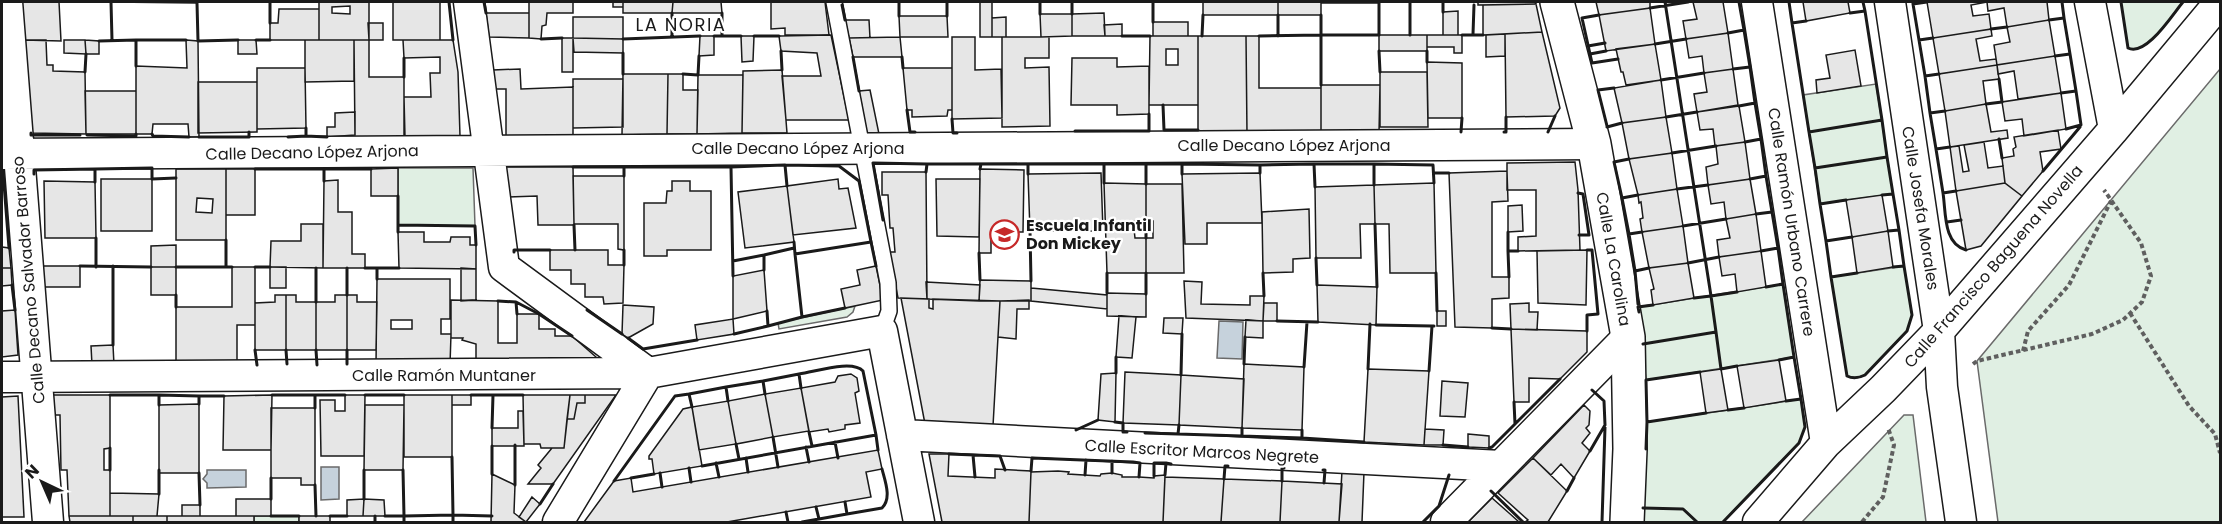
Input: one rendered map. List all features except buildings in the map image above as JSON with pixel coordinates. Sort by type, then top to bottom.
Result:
[{"type":"street","name":"Calle Decano Salvador Barroso","points":[[7,2],[9,154],[36,377],[48,522]]},
{"type":"street","points":[[469,2],[504,267],[648,373],[558,522]]},
{"type":"street","name":"Calle La Carolina","points":[[1557,2],[1594,144],[1628,337],[1630,449],[1627,522]]},
{"type":"street","name":"Calle Ramón Urbano Carrere","points":[[1757,2],[1826,443]]},
{"type":"street","name":"Calle Josefa Morales","points":[[1890,2],[1939,331],[1942,387],[1961,522]]},
{"type":"street","points":[[2090,2],[2114,129]]},
{"type":"street","name":"Calle Francisco Baguena Novella","points":[[1758,522],[1826,443],[1939,331],[2114,129],[2220,2]]},
{"type":"street","name":"Calle Decano López Arjona","points":[[9,154],[1594,144]]},
{"type":"street","points":[[882,331],[919,522]]},
{"type":"street","name":"Calle Ramón Muntaner","points":[[2,377],[648,373],[882,331]]},
{"type":"street","points":[[1446,522],[1628,337]]},
{"type":"street","name":"Calle Escritor Marcos Negrete","points":[[903,435],[1501,466]]},
{"type":"lane","points":[[834,2],[888,283],[889,311],[882,331]]},
{"type":"path","points":[[1942,387],[1977,362],[2092,334],[2123,320],[2142,302],[2151,276],[2141,243],[2086,161]]},
{"type":"path","points":[[2023,351],[2028,331],[2069,285],[2111,201]]},
{"type":"path","points":[[2130,313],[2189,406],[2215,434],[2220,453]]},
{"type":"path","points":[[1862,522],[1883,497],[1894,445],[1890,430],[1866,405]]},
{"type":"green space","points":[[2121,2],[2183,2],[2150,41],[2135,49],[2128,48]]},
{"type":"green space","points":[[2220,69],[2220,522],[1998,522],[1977,361]]},
{"type":"green space","points":[[1876,84],[1893,194],[1820,204],[1803,95]]},
{"type":"green space","points":[[398,168],[473,168],[475,226],[398,225]]},
{"type":"green space","points":[[1904,266],[1912,315],[1907,331],[1865,375],[1857,378],[1847,376],[1831,277]]},
{"type":"green space","points":[[1783,284],[1794,357],[1646,380],[1638,307]]},
{"type":"green space","points":[[855,306],[853,312],[847,317],[779,329],[778,323]]},
{"type":"green space","points":[[1801,399],[1805,427],[1799,443],[1723,522],[1642,522],[1647,422]]},
{"type":"green space","points":[[1904,415],[1913,415],[1926,522],[1802,522]]},
{"type":"green space","points":[[254,516],[299,516],[299,522],[254,522]]},
{"type":"shaded area","points":[[1219,321],[1243,322],[1242,359],[1217,358]]},
{"type":"shaded area","points":[[321,467],[339,467],[339,499],[321,500]]},
{"type":"shaded area","points":[[207,470],[246,470],[246,487],[207,488],[207,483],[203,479]]},
{"type":"wall","points":[[111,2],[112,40]]},
{"type":"wall","points":[[270,2],[270,23]]},
{"type":"wall","points":[[449,2],[453,40]]},
{"type":"wall","points":[[484,2],[486,13]]},
{"type":"wall","points":[[899,2],[899,16]]},
{"type":"wall","points":[[947,2],[947,16]]},
{"type":"wall","points":[[1040,2],[1040,14]]},
{"type":"wall","points":[[1072,2],[1072,14]]},
{"type":"wall","points":[[1153,2],[1153,22]]},
{"type":"wall","points":[[1410,2],[1410,35]]},
{"type":"wall","points":[[1443,2],[1443,12]]},
{"type":"wall","points":[[1665,2],[1711,296],[1737,292]]},
{"type":"wall","points":[[1650,8],[1688,2]]},
{"type":"wall","points":[[1739,2],[1744,30]]},
{"type":"wall","points":[[1789,2],[1792,23]]},
{"type":"wall","points":[[1863,2],[1865,11]]},
{"type":"wall","points":[[1913,2],[1913,4],[1927,2]]},
{"type":"wall","points":[[2062,2],[2064,18]]},
{"type":"wall","points":[[2121,2],[2128,48],[2135,49],[2150,41],[2183,2]]},
{"type":"wall","points":[[197,3],[198,41],[238,40]]},
{"type":"wall","points":[[1321,15],[1321,35],[1379,35],[1379,3]]},
{"type":"wall","points":[[1913,4],[1919,40],[1933,38]]},
{"type":"wall","points":[[842,5],[845,20]]},
{"type":"wall","points":[[1473,34],[1474,5]]},
{"type":"wall","points":[[1850,13],[1865,11],[1882,120]]},
{"type":"wall","points":[[672,13],[672,37]]},
{"type":"wall","points":[[722,13],[722,36]]},
{"type":"wall","points":[[1202,36],[1203,15]]},
{"type":"wall","points":[[1278,15],[1278,36]]},
{"type":"wall","points":[[1590,54],[1582,18],[1599,15]]},
{"type":"wall","points":[[2049,20],[2064,18],[2070,54]]},
{"type":"wall","points":[[1806,21],[1792,23],[1809,132]]},
{"type":"wall","points":[[1991,29],[2007,27]]},
{"type":"wall","points":[[1728,33],[1744,30],[1750,67]]},
{"type":"wall","points":[[1259,36],[1321,35],[1321,85]]},
{"type":"wall","points":[[1462,35],[1483,35]]},
{"type":"wall","points":[[623,39],[700,36]]},
{"type":"wall","points":[[714,36],[741,36]]},
{"type":"wall","points":[[754,36],[779,36]]},
{"type":"wall","points":[[1122,36],[1150,36]]},
{"type":"wall","points":[[541,39],[562,38]]},
{"type":"wall","points":[[1655,44],[1686,39]]},
{"type":"wall","points":[[136,40],[186,40]]},
{"type":"wall","points":[[99,41],[136,40],[136,66]]},
{"type":"wall","points":[[256,40],[270,40]]},
{"type":"wall","points":[[1919,40],[1925,76],[1939,74]]},
{"type":"wall","points":[[1588,46],[1605,43]]},
{"type":"wall","points":[[781,51],[782,70]]},
{"type":"wall","points":[[1379,51],[1380,72]]},
{"type":"wall","points":[[1427,51],[1427,62]]},
{"type":"wall","points":[[1606,51],[1590,54],[1592,63],[1618,59]]},
{"type":"wall","points":[[623,53],[623,74]]},
{"type":"wall","points":[[85,72],[86,54]]},
{"type":"wall","points":[[2055,56],[2070,54],[2076,91]]},
{"type":"wall","points":[[683,74],[698,75],[699,56]]},
{"type":"wall","points":[[853,57],[859,91]]},
{"type":"wall","points":[[902,57],[903,68]]},
{"type":"wall","points":[[404,58],[404,77]]},
{"type":"wall","points":[[1733,69],[1750,67],[1755,103]]},
{"type":"wall","points":[[1661,80],[1704,73]]},
{"type":"wall","points":[[1925,76],[1930,113],[1945,111]]},
{"type":"wall","points":[[1986,104],[2002,102],[1999,79]]},
{"type":"wall","points":[[1607,126],[1598,90],[1614,88]]},
{"type":"wall","points":[[2061,93],[2076,91],[2081,125],[2066,129]]},
{"type":"wall","points":[[1739,106],[1755,103],[1761,139]]},
{"type":"wall","points":[[1163,105],[1164,130],[1198,130]]},
{"type":"wall","points":[[907,110],[910,132],[915,132]]},
{"type":"wall","points":[[1666,117],[1697,112]]},
{"type":"wall","points":[[1930,113],[1936,149],[1950,147]]},
{"type":"wall","points":[[1075,131],[1149,131],[1149,114]]},
{"type":"wall","points":[[1548,132],[1555,116]]},
{"type":"wall","points":[[1504,132],[1506,132],[1506,117]]},
{"type":"wall","points":[[1461,132],[1462,118]]},
{"type":"wall","points":[[952,119],[953,133],[957,133]]},
{"type":"wall","points":[[1815,168],[1809,132],[1882,120],[1887,157]]},
{"type":"wall","points":[[1607,127],[1622,123]]},
{"type":"wall","points":[[2043,171],[2080,127]]},
{"type":"wall","points":[[306,128],[306,136],[327,137]]},
{"type":"wall","points":[[199,137],[249,137],[249,132]]},
{"type":"wall","points":[[31,133],[31,135],[80,135]]},
{"type":"wall","points":[[87,135],[136,136],[136,134]]},
{"type":"wall","points":[[152,134],[153,136],[189,137]]},
{"type":"wall","points":[[288,137],[306,136]]},
{"type":"wall","points":[[1745,142],[1761,139],[1766,176]]},
{"type":"wall","points":[[1999,139],[2002,158]]},
{"type":"wall","points":[[1672,153],[1716,146]]},
{"type":"wall","points":[[1936,149],[1943,193],[1956,191]]},
{"type":"wall","points":[[1820,204],[1815,168],[1887,157],[1893,194]]},
{"type":"wall","points":[[1622,198],[1614,162],[1629,159]]},
{"type":"wall","points":[[883,220],[873,163],[927,164],[926,172]]},
{"type":"wall","points":[[927,164],[981,164],[980,169]]},
{"type":"wall","points":[[981,164],[1028,164],[1028,174]]},
{"type":"wall","points":[[1028,164],[1104,164],[1104,183]]},
{"type":"wall","points":[[1104,164],[1146,164],[1146,184]]},
{"type":"wall","points":[[1146,164],[1182,164],[1182,174]]},
{"type":"wall","points":[[1182,164],[1260,165],[1260,173]]},
{"type":"wall","points":[[1314,164],[1374,164],[1374,185]]},
{"type":"wall","points":[[1260,165],[1314,164],[1315,187]]},
{"type":"wall","points":[[1374,164],[1433,165],[1434,183]]},
{"type":"wall","points":[[785,165],[839,166],[859,181],[871,242],[795,254],[794,242]]},
{"type":"wall","points":[[731,167],[785,165],[787,186]]},
{"type":"wall","points":[[573,167],[624,167]]},
{"type":"wall","points":[[624,176],[624,167],[731,167],[733,276]]},
{"type":"wall","points":[[95,169],[152,168],[152,179],[176,178]]},
{"type":"wall","points":[[34,174],[34,170],[95,169],[95,182]]},
{"type":"wall","points":[[255,169],[324,169]]},
{"type":"wall","points":[[324,181],[324,169],[371,169]]},
{"type":"wall","points":[[2,171],[9,248]]},
{"type":"wall","points":[[1434,173],[1449,173]]},
{"type":"wall","points":[[1750,179],[1766,176],[1772,212]]},
{"type":"wall","points":[[1677,189],[1708,185]]},
{"type":"wall","points":[[1578,193],[1583,194],[1589,235],[1579,235]]},
{"type":"wall","points":[[1943,193],[1949,234],[1959,247],[1966,250]]},
{"type":"wall","points":[[1882,195],[1893,194],[1899,230]]},
{"type":"wall","points":[[1629,234],[1622,198],[1638,195]]},
{"type":"wall","points":[[398,196],[398,232]]},
{"type":"wall","points":[[1826,241],[1820,204],[1846,200]]},
{"type":"wall","points":[[1756,214],[1772,212],[1778,248]]},
{"type":"wall","points":[[1683,226],[1726,219]]},
{"type":"wall","points":[[1947,222],[1961,220]]},
{"type":"wall","points":[[1146,221],[1146,238]]},
{"type":"wall","points":[[1375,224],[1377,287]]},
{"type":"wall","points":[[398,225],[475,226],[476,245]]},
{"type":"wall","points":[[574,225],[575,250]]},
{"type":"wall","points":[[1888,231],[1899,230],[1904,266]]},
{"type":"wall","points":[[1030,231],[1031,281]]},
{"type":"wall","points":[[1508,232],[1508,251],[1518,251]]},
{"type":"wall","points":[[1635,271],[1629,234],[1642,232]]},
{"type":"wall","points":[[1831,277],[1826,241],[1852,237]]},
{"type":"wall","points":[[96,238],[96,267]]},
{"type":"wall","points":[[226,240],[226,267]]},
{"type":"wall","points":[[871,242],[876,266]]},
{"type":"wall","points":[[764,255],[794,248]]},
{"type":"wall","points":[[1761,251],[1778,248],[1783,284]]},
{"type":"wall","points":[[514,252],[514,250],[550,250]]},
{"type":"wall","points":[[624,250],[624,265]]},
{"type":"wall","points":[[1587,250],[1592,250],[1598,314],[1587,315],[1587,331]]},
{"type":"wall","points":[[1508,251],[1509,277]]},
{"type":"wall","points":[[979,253],[980,280]]},
{"type":"wall","points":[[795,254],[802,317],[845,308]]},
{"type":"wall","points":[[733,261],[764,255],[764,270]]},
{"type":"wall","points":[[1688,263],[1719,257]]},
{"type":"wall","points":[[1316,258],[1317,285]]},
{"type":"wall","points":[[80,266],[151,267]]},
{"type":"wall","points":[[113,266],[113,345]]},
{"type":"wall","points":[[1857,273],[1831,277],[1847,376],[1854,378],[1865,375],[1907,331],[1912,315],[1904,266],[1893,267]]},
{"type":"wall","points":[[176,267],[232,267]]},
{"type":"wall","points":[[255,267],[270,267]]},
{"type":"wall","points":[[316,268],[316,302]]},
{"type":"wall","points":[[347,268],[347,295]]},
{"type":"wall","points":[[365,268],[399,268]]},
{"type":"wall","points":[[377,268],[377,279]]},
{"type":"wall","points":[[1638,304],[1635,271],[1649,268]]},
{"type":"wall","points":[[1107,273],[1107,293]]},
{"type":"wall","points":[[1146,273],[1146,294]]},
{"type":"wall","points":[[1263,273],[1264,296]]},
{"type":"wall","points":[[1436,273],[1437,311]]},
{"type":"wall","points":[[1766,287],[1783,284],[1794,357],[1779,360]]},
{"type":"wall","points":[[12,285],[15,310]]},
{"type":"wall","points":[[176,295],[176,307]]},
{"type":"wall","points":[[1643,344],[1716,332],[1711,296],[1694,298]]},
{"type":"wall","points":[[498,301],[516,302],[517,314]]},
{"type":"wall","points":[[516,302],[572,336]]},
{"type":"wall","points":[[1639,312],[1638,307],[1653,305]]},
{"type":"wall","points":[[587,310],[622,334]]},
{"type":"wall","points":[[734,334],[768,326],[767,311]]},
{"type":"wall","points":[[768,326],[802,317]]},
{"type":"wall","points":[[1277,321],[1318,322]]},
{"type":"wall","points":[[1304,367],[1307,322]]},
{"type":"wall","points":[[1368,369],[1370,324]]},
{"type":"wall","points":[[1376,325],[1432,326]]},
{"type":"wall","points":[[1429,371],[1432,326],[1434,326]]},
{"type":"wall","points":[[1492,328],[1511,329]]},
{"type":"wall","points":[[1716,332],[1721,369],[1737,366]]},
{"type":"wall","points":[[1181,375],[1182,334]]},
{"type":"wall","points":[[1244,364],[1245,337]]},
{"type":"wall","points":[[628,338],[643,349],[697,340]]},
{"type":"wall","points":[[255,350],[257,365]]},
{"type":"wall","points":[[286,350],[287,364]]},
{"type":"wall","points":[[316,350],[317,365]]},
{"type":"wall","points":[[347,350],[347,364]]},
{"type":"wall","points":[[1116,357],[1116,373]]},
{"type":"wall","points":[[1794,357],[1801,399]]},
{"type":"wall","points":[[801,388],[799,374],[842,366],[851,366],[863,371],[876,435]]},
{"type":"wall","points":[[1647,422],[1646,380],[1700,372]]},
{"type":"wall","points":[[765,394],[763,381],[799,374]]},
{"type":"wall","points":[[1515,424],[1560,379]]},
{"type":"wall","points":[[728,401],[726,387],[763,381]]},
{"type":"wall","points":[[689,394],[726,387]]},
{"type":"wall","points":[[1590,451],[1605,425],[1604,401],[1592,390]]},
{"type":"wall","points":[[614,481],[675,396],[689,394],[692,407]]},
{"type":"wall","points":[[110,395],[159,395],[159,405]]},
{"type":"wall","points":[[159,395],[199,396],[199,404]]},
{"type":"wall","points":[[272,395],[315,395],[315,408]]},
{"type":"wall","points":[[315,395],[345,395]]},
{"type":"wall","points":[[365,395],[404,395]]},
{"type":"wall","points":[[471,395],[493,395],[492,428]]},
{"type":"wall","points":[[493,395],[523,395]]},
{"type":"wall","points":[[199,396],[224,396]]},
{"type":"wall","points":[[1723,522],[1799,443],[1805,427],[1801,399],[1786,401]]},
{"type":"wall","points":[[1489,448],[1515,424],[1514,402]]},
{"type":"wall","points":[[1728,410],[1744,408]]},
{"type":"wall","points":[[1646,449],[1647,422],[1706,413]]},
{"type":"wall","points":[[1076,430],[1098,420]]},
{"type":"wall","points":[[1115,422],[1123,423],[1123,432],[1127,432]]},
{"type":"wall","points":[[1145,433],[1178,434],[1179,425]]},
{"type":"wall","points":[[1602,522],[1605,427]]},
{"type":"wall","points":[[1178,434],[1242,436],[1242,428]]},
{"type":"wall","points":[[1242,436],[1302,438],[1302,430]]},
{"type":"wall","points":[[809,432],[812,446]]},
{"type":"wall","points":[[702,466],[876,435],[878,450]]},
{"type":"wall","points":[[773,437],[778,467]]},
{"type":"wall","points":[[1302,438],[1364,442]]},
{"type":"wall","points":[[835,442],[838,458]]},
{"type":"wall","points":[[736,444],[739,459]]},
{"type":"wall","points":[[515,445],[515,485]]},
{"type":"wall","points":[[1443,445],[1468,447]]},
{"type":"wall","points":[[492,446],[492,474]]},
{"type":"wall","points":[[806,447],[809,462]]},
{"type":"wall","points":[[110,448],[110,470]]},
{"type":"wall","points":[[949,454],[1000,456],[1005,470]]},
{"type":"wall","points":[[973,455],[975,477]]},
{"type":"wall","points":[[404,522],[404,516],[453,515],[452,457]]},
{"type":"wall","points":[[746,458],[748,472]]},
{"type":"wall","points":[[1031,471],[1032,458],[1133,462],[1140,463],[1139,477]]},
{"type":"wall","points":[[1085,475],[1086,460]]},
{"type":"wall","points":[[1112,461],[1112,473]]},
{"type":"wall","points":[[716,463],[719,477]]},
{"type":"wall","points":[[1154,476],[1154,463],[1166,463]]},
{"type":"wall","points":[[1165,475],[1166,463],[1171,464]]},
{"type":"wall","points":[[1224,479],[1225,466],[1228,466]]},
{"type":"wall","points":[[689,468],[691,482]]},
{"type":"wall","points":[[1282,481],[1282,468],[1284,468]]},
{"type":"wall","points":[[845,502],[847,514],[882,508],[887,499],[882,469]]},
{"type":"wall","points":[[159,470],[159,494]]},
{"type":"wall","points":[[364,470],[364,499]]},
{"type":"wall","points":[[385,516],[404,516],[403,470]]},
{"type":"wall","points":[[1323,470],[1325,470],[1324,483]]},
{"type":"wall","points":[[199,473],[200,505]]},
{"type":"wall","points":[[660,473],[662,487]]},
{"type":"wall","points":[[631,478],[654,474]]},
{"type":"wall","points":[[1423,522],[1439,506],[1449,475]]},
{"type":"wall","points":[[271,478],[271,499]]},
{"type":"wall","points":[[1567,491],[1574,478]]},
{"type":"wall","points":[[540,504],[553,484]]},
{"type":"wall","points":[[315,485],[316,516]]},
{"type":"wall","points":[[1491,491],[1523,522]]},
{"type":"wall","points":[[816,507],[819,519],[847,514]]},
{"type":"wall","points":[[1643,508],[1683,509],[1697,522]]},
{"type":"wall","points":[[786,512],[788,522]]},
{"type":"wall","points":[[453,522],[453,515],[492,516]]},
{"type":"wall","points":[[271,516],[299,516]]},
{"type":"wall","points":[[330,516],[347,516]]},
{"type":"wall","points":[[375,516],[375,522]]},
{"type":"wall","points":[[802,522],[819,519]]},
{"type":"place","name":"Escuela Infantil Don Mickey","points":[[1005,234]]},
{"type":"district","name":"LA NORIA","points":[[681,25]]}]
